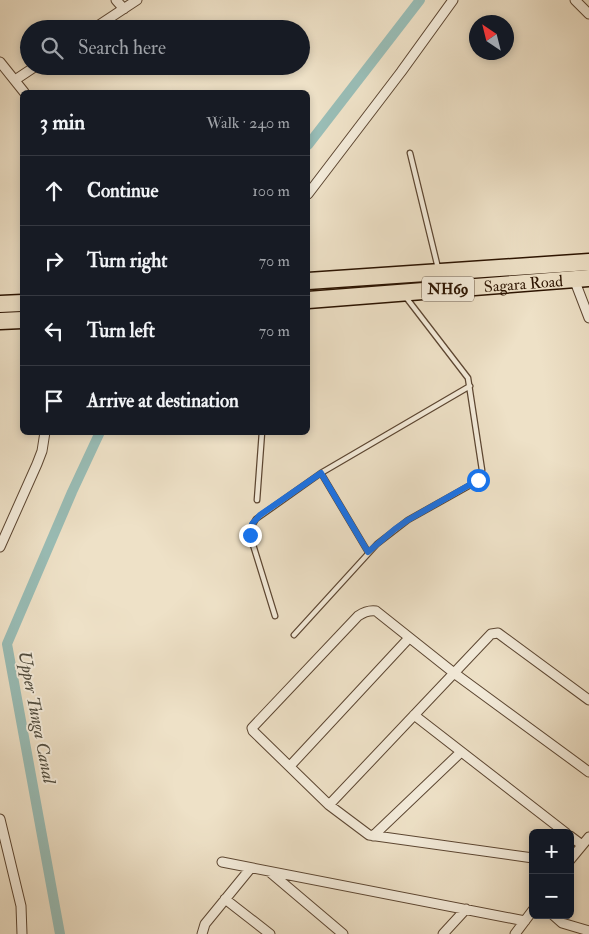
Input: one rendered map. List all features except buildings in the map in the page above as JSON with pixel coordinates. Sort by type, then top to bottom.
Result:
[{"type":"highway","name":"Sagara Road","points":[[310,282],[438,271],[589,262]]},
{"type":"highway","name":"Sagara Road","points":[[310,300],[581,278]]},
{"type":"highway","points":[[0,304],[20,303]]},
{"type":"highway","points":[[0,322],[20,320]]},
{"type":"street","points":[[116,0],[124,9]]},
{"type":"street","points":[[107,20],[137,0]]},
{"type":"street","points":[[310,191],[453,0]]},
{"type":"street","points":[[575,0],[589,14]]},
{"type":"street","points":[[0,62],[22,90]]},
{"type":"street","points":[[15,80],[22,75]]},
{"type":"street","points":[[581,278],[589,318]]},
{"type":"street","points":[[0,547],[37,464],[42,451],[45,435]]},
{"type":"street","points":[[529,857],[373,836],[366,833],[329,805],[253,732],[253,726],[362,613],[368,611],[376,612],[454,673],[589,772]]},
{"type":"street","points":[[329,805],[489,636],[495,632],[589,700]]},
{"type":"street","points":[[290,766],[409,638]]},
{"type":"street","points":[[414,716],[561,829]]},
{"type":"street","points":[[373,836],[461,752]]},
{"type":"street","points":[[0,819],[21,906],[22,934]]},
{"type":"street","points":[[574,855],[589,836]]},
{"type":"street","points":[[574,839],[582,845]]},
{"type":"street","points":[[222,862],[524,921]]},
{"type":"street","points":[[202,934],[205,924],[250,868]]},
{"type":"street","points":[[271,873],[343,934]]},
{"type":"street","points":[[226,899],[270,934]]},
{"type":"street","points":[[443,934],[466,909]]},
{"type":"street","points":[[515,934],[529,915]]},
{"type":"street","points":[[558,919],[562,923],[589,931]]},
{"type":"lane","points":[[410,153],[438,271]]},
{"type":"lane","points":[[294,635],[368,552],[395,529],[474,483],[481,476],[482,470],[470,386],[466,375],[402,293]]},
{"type":"lane","points":[[275,616],[250,535],[252,524],[260,515],[321,473],[470,386]]},
{"type":"lane","points":[[257,500],[262,435]]},
{"type":"lane","points":[[321,473],[368,552]]},
{"type":"waterway","points":[[310,142],[420,0]]},
{"type":"waterway","name":"Upper Tunga Canal","points":[[60,934],[7,644],[99,435]]},
{"type":"route","points":[[250,535],[252,524],[260,515],[321,473],[368,552],[408,520],[478,480]]}]
